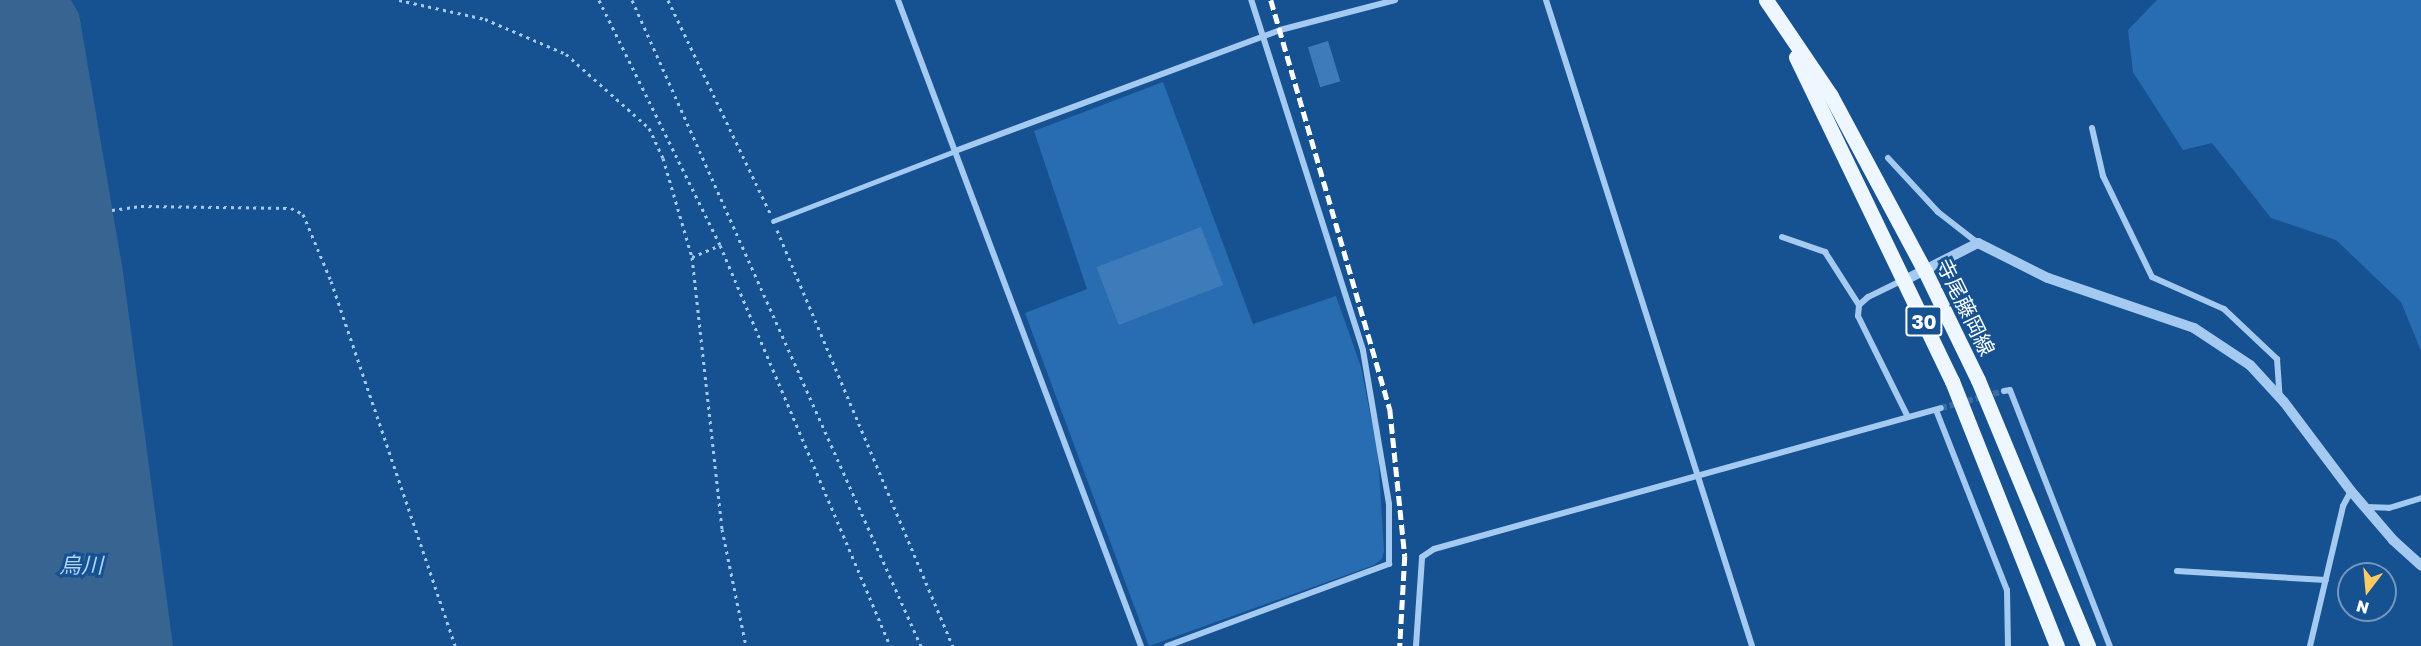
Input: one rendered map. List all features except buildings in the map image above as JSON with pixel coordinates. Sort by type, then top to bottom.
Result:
[{"type":"main road","name":"寺尾藤岡線","points":[[1768,3],[1863,150],[1925,271],[1978,380],[2088,646]]},
{"type":"main road","name":"寺尾藤岡線","points":[[1768,3],[1905,280],[1952,381],[2057,646]]},
{"type":"street","points":[[898,0],[1141,646]]},
{"type":"street","points":[[1167,646],[1389,564],[1389,504],[1363,350],[1251,0]]},
{"type":"street","points":[[955,151],[1263,39],[1280,30],[1395,0]]},
{"type":"street","points":[[1546,0],[1752,646]]},
{"type":"street","points":[[2092,128],[2103,177],[2152,277],[2224,309],[2277,359],[2280,398]]},
{"type":"street","points":[[1888,158],[1938,212],[1978,243],[2048,278],[2194,328],[2250,365],[2280,398],[2351,491],[2421,565]]},
{"type":"street","points":[[1782,237],[1825,252],[1859,305],[1858,316],[1907,415]]},
{"type":"street","points":[[1859,305],[1978,243]]},
{"type":"street","points":[[2004,391],[2010,390],[2110,646]]},
{"type":"street","points":[[1416,646],[1422,557],[1434,549],[1907,415],[1938,409],[2007,590],[2008,646]]},
{"type":"street","points":[[2310,646],[2343,506],[2351,491]]},
{"type":"street","points":[[2365,507],[2389,508],[2421,498]]},
{"type":"street","points":[[2177,571],[2326,580]]},
{"type":"lane","points":[[773,221],[955,151]]},
{"type":"path","points":[[399,0],[485,19],[566,54],[649,128],[663,158],[692,256],[722,529],[746,646]]},
{"type":"path","points":[[599,0],[720,245],[890,646]]},
{"type":"path","points":[[632,0],[921,646]]},
{"type":"path","points":[[668,0],[773,221],[953,646]]},
{"type":"path","points":[[112,210],[141,206],[279,208],[303,214],[331,281],[455,646]]},
{"type":"path","points":[[692,256],[720,245]]},
{"type":"shaded area","points":[[2157,0],[2421,0],[2421,351],[2401,302],[2336,240],[2271,218],[2212,143],[2183,150],[2133,72],[2128,30]]},
{"type":"shaded area","points":[[1163,82],[1253,324],[1336,296],[1361,367],[1378,454],[1384,551],[1382,559],[1374,565],[1149,646],[1025,313],[1087,289],[1034,131]]},
{"type":"water","name":"烏川","points":[[0,0],[71,0],[79,14],[123,272],[173,646],[0,646]]},
{"type":"tunnel","points":[[1941,408],[2004,391]]},
{"type":"railway","points":[[1271,0],[1390,409],[1405,556],[1400,646]]}]
